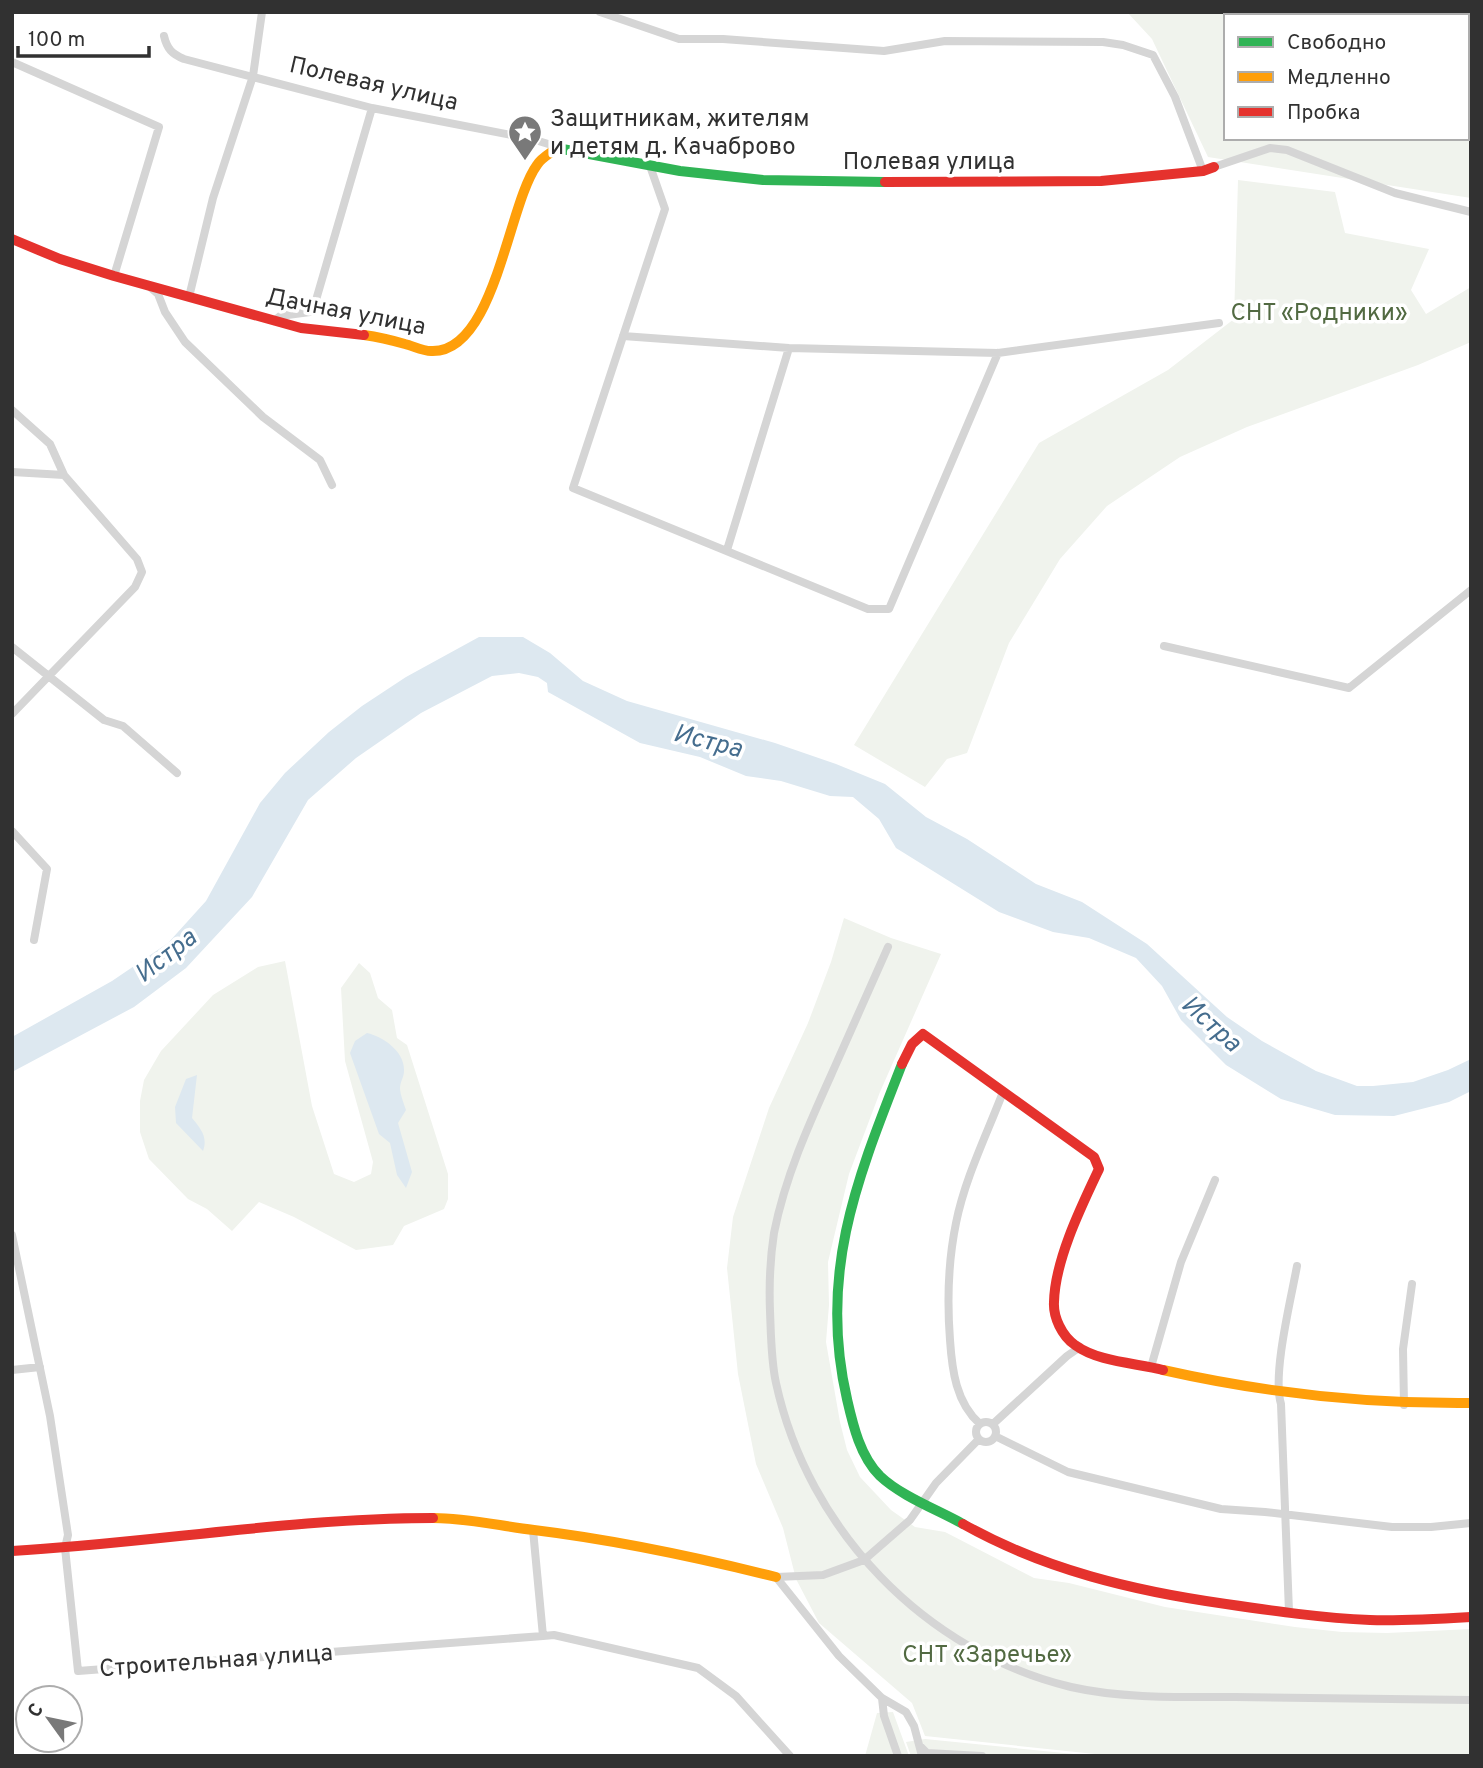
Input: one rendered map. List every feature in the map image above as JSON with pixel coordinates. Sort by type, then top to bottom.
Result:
[{"type":"street","points":[[190,297],[213,198],[253,76],[262,12]]},
{"type":"street","points":[[600,12],[678,39],[723,39],[884,51],[945,41],[1103,42],[1123,45],[1153,55],[1208,169],[1270,148],[1287,150],[1395,194],[1471,212]]},
{"type":"street","name":"Полевая улица","points":[[164,36],[167,46],[174,54],[372,108],[532,139],[650,166],[763,180],[895,182],[1101,181],[1208,169]]},
{"type":"street","points":[[12,62],[159,127],[114,276]]},
{"type":"street","points":[[274,321],[280,316],[310,312],[316,300],[372,108]]},
{"type":"street","name":"Дачная улица","points":[[12,239],[60,259],[114,276],[301,328],[385,338],[431,351],[450,348],[466,335],[485,303],[500,270],[518,206],[537,164],[558,147]]},
{"type":"street","points":[[650,166],[665,209],[573,488],[868,608],[889,609],[998,353]]},
{"type":"street","points":[[149,286],[158,294],[165,312],[185,342],[263,417],[320,460],[332,485]]},
{"type":"street","points":[[623,336],[789,348],[998,353],[1219,323]]},
{"type":"street","points":[[727,550],[789,348]]},
{"type":"street","points":[[12,410],[50,444],[64,475],[137,559],[142,572],[135,587],[12,714]]},
{"type":"street","points":[[12,472],[64,475]]},
{"type":"street","points":[[1164,646],[1349,688],[1471,590]]},
{"type":"street","points":[[12,647],[104,720],[123,726],[177,773]]},
{"type":"street","points":[[12,831],[47,869],[34,940]]},
{"type":"street","points":[[888,947],[804,1136],[783,1195],[769,1272],[776,1383],[793,1436],[806,1470],[828,1510],[863,1560],[916,1610],[954,1637],[1021,1671],[1070,1687],[1116,1694],[1192,1697],[1471,1700]]},
{"type":"street","points":[[1471,1403],[1404,1405],[1278,1393],[1103,1356],[1071,1342],[1055,1315],[1053,1301],[1070,1239],[1099,1169],[1094,1157],[923,1034],[912,1044],[861,1171],[838,1259],[836,1304],[842,1385],[858,1438],[877,1474],[910,1497],[922,1500],[978,1533],[1038,1561],[1111,1584],[1217,1603],[1368,1620],[1471,1617]]},
{"type":"street","points":[[980,1424],[965,1406],[955,1382],[947,1298],[956,1221],[969,1179],[1003,1092]]},
{"type":"street","points":[[1151,1367],[1181,1262],[1216,1180]]},
{"type":"street","points":[[12,1235],[50,1416],[68,1535],[65,1548]]},
{"type":"street","points":[[1289,1612],[1281,1404],[1278,1393],[1284,1331],[1297,1266]]},
{"type":"street","points":[[1404,1405],[1403,1349],[1412,1284]]},
{"type":"street","points":[[993,1424],[1080,1347]]},
{"type":"street","points":[[12,1370],[40,1367]]},
{"type":"street","points":[[980,1424],[993,1424],[996,1429],[995,1436],[988,1442],[979,1439],[976,1430],[980,1424]]},
{"type":"street","points":[[995,1436],[1068,1472],[1221,1509],[1392,1527],[1471,1523]]},
{"type":"street","points":[[12,1551],[375,1518],[461,1518],[565,1533],[679,1554],[776,1577],[823,1575],[863,1560],[909,1520],[922,1500],[979,1439]]},
{"type":"street","points":[[533,1530],[543,1636],[554,1636],[698,1668],[736,1696],[790,1756]]},
{"type":"street","name":"Строительная улица","points":[[65,1548],[78,1671],[543,1636]]},
{"type":"street","points":[[776,1577],[839,1656],[882,1699],[906,1712],[914,1726],[922,1756]]},
{"type":"street","points":[[882,1699],[884,1716],[898,1756]]},
{"type":"street","points":[[918,1743],[927,1753],[982,1756]]},
{"type":"green space","points":[[1127,12],[1471,12],[1471,198],[1208,157],[1152,39]]},
{"type":"green space","name":"СНТ «Родники»","points":[[1238,180],[1335,192],[1345,233],[1429,249],[1411,290],[1426,314],[1471,287],[1471,342],[1418,365],[1247,427],[1180,457],[1107,506],[1060,559],[1009,643],[967,753],[947,759],[925,787],[854,745],[1039,443],[1168,370],[1234,319]]},
{"type":"green space","name":"СНТ «Заречье»","points":[[844,918],[891,938],[941,954],[880,1092],[849,1174],[828,1262],[826,1342],[847,1450],[860,1477],[891,1510],[915,1527],[945,1532],[1034,1578],[1069,1583],[1165,1607],[1295,1627],[1387,1633],[1471,1629],[1471,1756],[1114,1756],[925,1736],[912,1703],[819,1623],[796,1579],[783,1528],[756,1464],[738,1374],[727,1268],[733,1217],[769,1108],[808,1023]]},
{"type":"green space","points":[[285,961],[312,1106],[334,1174],[354,1182],[371,1174],[373,1162],[345,1061],[341,988],[359,963],[370,973],[378,998],[392,1010],[397,1038],[407,1045],[448,1174],[448,1199],[444,1209],[404,1226],[393,1245],[356,1250],[259,1202],[232,1231],[207,1209],[188,1199],[149,1159],[140,1132],[140,1101],[144,1080],[161,1051],[213,995],[258,967]]},
{"type":"green space","points":[[893,1712],[909,1756],[865,1756],[877,1713]]},
{"type":"green space","points":[[925,1739],[1094,1756],[911,1756],[906,1742]]},
{"type":"water","name":"Истра","points":[[479,637],[523,637],[550,653],[583,681],[627,701],[775,743],[885,784],[926,817],[967,839],[1036,884],[1082,902],[1147,944],[1227,1017],[1262,1041],[1316,1071],[1357,1086],[1373,1086],[1413,1082],[1471,1059],[1471,1091],[1449,1102],[1394,1116],[1335,1115],[1281,1099],[1226,1065],[1181,1020],[1162,986],[1136,958],[1089,938],[1053,932],[999,912],[896,848],[879,819],[853,797],[830,796],[781,781],[746,776],[700,757],[640,743],[548,692],[547,683],[538,677],[519,673],[492,676],[421,713],[356,758],[308,800],[252,897],[186,968],[134,1007],[12,1072],[12,1037],[112,981],[168,943],[206,901],[260,803],[285,773],[329,732],[406,677]]},
{"type":"water","points":[[367,1033],[392,1046],[403,1064],[404,1073],[400,1088],[406,1110],[398,1123],[412,1172],[406,1188],[397,1175],[390,1143],[379,1134],[350,1053],[355,1041]]},
{"type":"water","points":[[197,1075],[192,1118],[204,1137],[203,1151],[176,1123],[175,1107],[186,1079]]},
{"type":"traffic: fast","points":[[557,148],[680,171],[763,180],[885,182]]},
{"type":"traffic: fast","points":[[902,1064],[870,1147],[847,1228],[840,1268],[837,1310],[839,1353],[855,1430],[862,1450],[873,1468],[898,1490],[963,1524]]},
{"type":"traffic: slow","points":[[364,335],[431,351],[453,345],[470,329],[485,304],[497,274],[527,184],[539,162],[557,148]]},
{"type":"traffic: slow","points":[[1163,1370],[1316,1396],[1393,1402],[1471,1403]]},
{"type":"traffic: slow","points":[[433,1518],[595,1539],[776,1577]]},
{"type":"traffic: jam","points":[[885,182],[1101,181],[1203,171],[1214,167]]},
{"type":"traffic: jam","points":[[12,239],[60,259],[114,276],[301,328],[364,335]]},
{"type":"traffic: jam","points":[[902,1064],[912,1044],[923,1034],[1094,1157],[1099,1169],[1070,1234],[1055,1286],[1054,1308],[1057,1320],[1066,1337],[1084,1351],[1106,1359],[1163,1370]]},
{"type":"traffic: jam","points":[[12,1551],[275,1526],[433,1518]]},
{"type":"traffic: jam","points":[[963,1524],[1058,1566],[1124,1585],[1192,1599],[1352,1619],[1471,1617]]},
{"type":"place","name":"Защитникам, жителям и детям д. Качаброво","points":[[525,162]]}]
